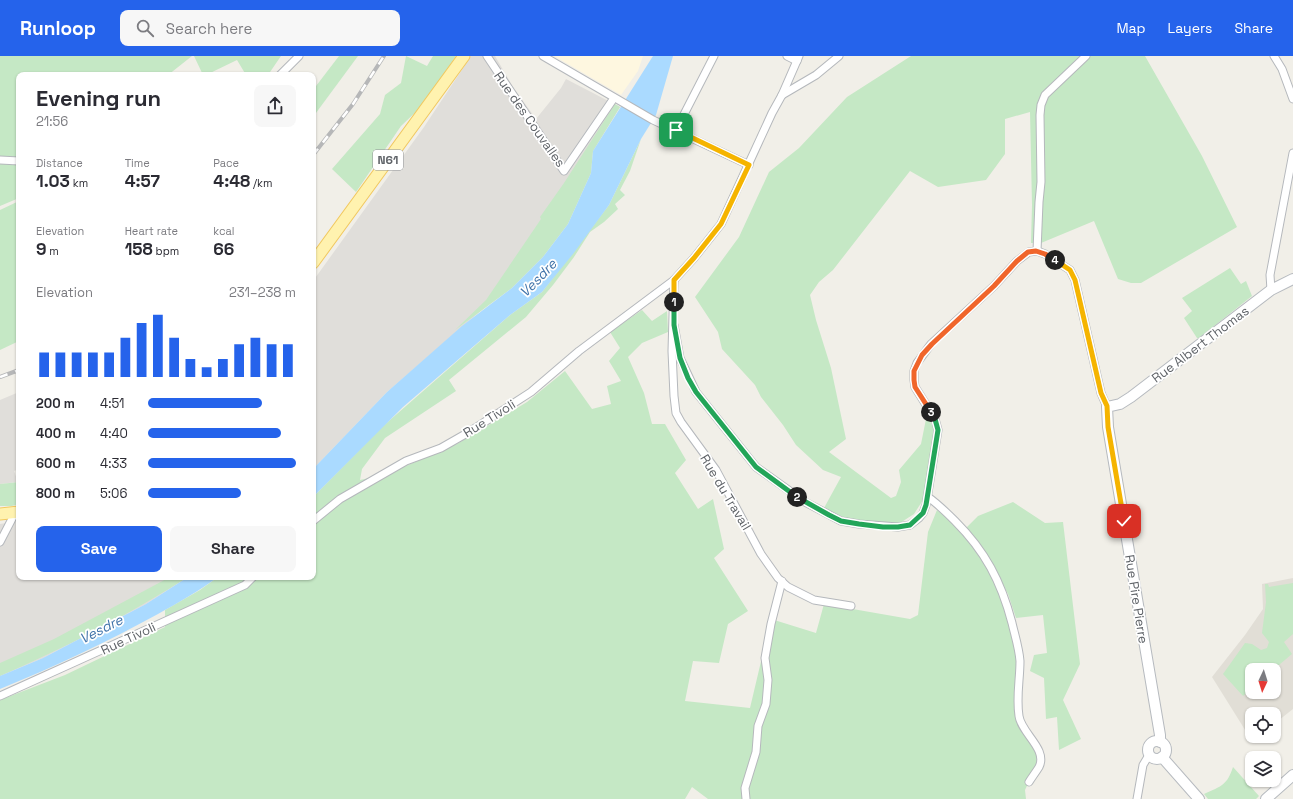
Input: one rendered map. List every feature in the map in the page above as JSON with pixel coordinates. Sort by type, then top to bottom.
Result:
[{"type":"main road","name":"N61","points":[[316,259],[464,56]]},
{"type":"main road","points":[[0,514],[16,512]]},
{"type":"street","points":[[283,72],[299,56]]},
{"type":"street","name":"Rue des Couvalles","points":[[487,56],[564,171],[616,99]]},
{"type":"street","points":[[543,56],[653,120],[749,165]]},
{"type":"street","points":[[676,130],[714,56]]},
{"type":"street","points":[[787,56],[798,58]]},
{"type":"street","points":[[782,95],[816,75],[839,56]]},
{"type":"street","points":[[674,280],[674,325],[680,358],[688,378],[696,392],[756,467],[805,502],[841,521],[898,527],[910,525],[919,518],[925,509],[938,430],[935,419],[915,387],[914,371],[919,359],[932,344],[994,286],[1017,261],[1028,252],[1036,251],[1041,182],[1041,104],[1045,95],[1086,56]]},
{"type":"street","points":[[1274,56],[1282,69],[1293,99]]},
{"type":"street","name":"Rue Tivoli","points":[[316,519],[340,499],[384,473],[406,462],[441,448],[469,432],[531,392],[578,351],[674,280],[721,224],[798,58]]},
{"type":"street","points":[[1271,290],[1270,275],[1293,153]]},
{"type":"street","points":[[0,160],[16,161]]},
{"type":"street","name":"Rue Pire Pierre","points":[[1036,251],[1045,254],[1070,270],[1075,280],[1101,393],[1107,406],[1108,427],[1160,742]]},
{"type":"street","name":"Rue Albert Thomas","points":[[1107,406],[1120,404],[1131,397],[1271,290],[1293,279]]},
{"type":"street","name":"Rue du Travail","points":[[674,325],[673,373],[676,413],[690,436],[716,470],[761,554],[782,581],[799,594],[814,600],[851,606]]},
{"type":"street","points":[[928,497],[938,504],[977,544],[991,566],[1007,604],[1018,645],[1020,662],[1017,704],[1019,718],[1021,725],[1034,742],[1041,760],[1040,766],[1029,782]]},
{"type":"street","points":[[0,542],[16,514]]},
{"type":"street","name":"Rue Tivoli","points":[[0,696],[245,585],[250,580]]},
{"type":"street","points":[[746,799],[745,788],[756,752],[758,726],[766,704],[768,680],[765,658],[767,644],[782,581]]},
{"type":"street","points":[[1137,799],[1143,765],[1149,755],[1149,746],[1154,742],[1160,742],[1165,747],[1162,757]]},
{"type":"street","points":[[1149,755],[1155,759],[1162,757]]},
{"type":"street","points":[[1162,757],[1199,799]]},
{"type":"street","points":[[1266,799],[1293,775]]},
{"type":"shaded area","points":[[471,56],[495,56],[513,87],[536,119],[561,88],[566,79],[620,107],[593,151],[543,257],[387,392],[316,466],[316,277],[424,127]]},
{"type":"shaded area","points":[[554,56],[643,56],[638,71],[621,95]]},
{"type":"shaded area","points":[[16,393],[16,470],[14,471],[16,482],[0,484],[0,400]]},
{"type":"shaded area","points":[[16,521],[16,580],[183,580],[146,604],[43,658],[0,676],[0,524]]},
{"type":"shaded area","points":[[1293,578],[1293,709],[1281,718],[1281,707],[1245,707],[1245,730],[1212,677],[1263,609],[1262,584]]},
{"type":"green space","points":[[0,56],[192,56],[172,72],[16,72],[16,158],[0,158]]},
{"type":"green space","points":[[194,56],[281,56],[270,72],[244,72],[237,60],[212,72],[202,72]]},
{"type":"green space","points":[[339,56],[358,56],[316,113],[316,86]]},
{"type":"green space","points":[[406,56],[427,66],[433,56],[456,56],[423,105],[401,126],[356,192],[332,169],[380,114],[385,95],[401,83]]},
{"type":"green space","points":[[911,56],[1145,56],[1202,156],[1237,227],[1141,283],[1131,283],[1118,279],[1094,221],[1041,243],[1031,243],[1032,205],[1030,112],[1005,119],[1005,154],[986,180],[938,187],[910,171],[833,270],[819,282],[810,295],[831,368],[846,439],[829,452],[891,498],[896,496],[901,482],[899,470],[921,444],[927,414],[935,432],[923,500],[914,514],[900,523],[878,523],[845,518],[824,508],[841,477],[823,470],[796,445],[783,425],[761,397],[755,385],[722,349],[718,332],[695,297],[739,237],[769,172],[799,148],[847,97]]},
{"type":"green space","points":[[615,104],[620,107],[593,151],[591,173],[568,224],[543,257],[512,288],[455,330],[486,300],[541,219],[540,217]]},
{"type":"green space","points":[[641,139],[630,171],[620,190],[625,195],[615,204],[618,209],[590,232],[553,285],[526,317],[449,380],[456,391],[385,438],[362,469],[360,480],[387,474],[457,444],[527,402],[565,371],[592,409],[611,404],[607,386],[621,381],[609,361],[620,348],[610,332],[642,310],[652,321],[667,311],[668,332],[642,343],[628,357],[644,393],[652,424],[665,424],[686,460],[675,473],[698,509],[713,499],[724,549],[714,558],[748,611],[728,624],[719,663],[693,661],[685,701],[750,708],[771,619],[816,633],[824,604],[910,619],[918,615],[928,532],[937,510],[954,524],[980,556],[991,573],[1009,615],[1018,667],[1015,703],[1038,757],[1034,771],[1025,790],[1026,799],[708,799],[692,787],[685,799],[0,799],[0,700],[65,675],[165,627],[165,610],[200,590],[214,580],[316,580],[316,494],[382,427],[510,315],[542,292],[609,205]]},
{"type":"green space","points":[[0,164],[16,164],[16,199],[0,206]]},
{"type":"green space","points":[[16,202],[16,342],[0,350],[0,210]]},
{"type":"green space","points":[[1230,268],[1241,284],[1246,281],[1252,296],[1199,338],[1197,338],[1184,318],[1192,311],[1182,298]]},
{"type":"green space","points":[[16,482],[16,505],[0,506],[0,484]]},
{"type":"green space","points":[[1013,502],[1045,523],[1063,522],[1080,664],[1063,700],[1081,739],[1059,750],[1057,717],[1046,719],[1044,678],[1030,671],[1034,655],[1047,653],[1043,615],[1016,618],[1008,594],[990,559],[966,528],[978,516]]},
{"type":"green space","points":[[164,580],[183,580],[142,605],[96,630],[0,676],[0,663],[54,639]]},
{"type":"green space","points":[[1293,583],[1293,634],[1284,642],[1292,654],[1281,663],[1245,663],[1245,694],[1243,696],[1223,674],[1245,643],[1252,644],[1261,650],[1267,648],[1269,642],[1262,633],[1266,602],[1265,584],[1268,584],[1269,587]]},
{"type":"green space","points":[[1233,767],[1245,780],[1245,787],[1251,787],[1259,796],[1256,799],[1208,799],[1204,794],[1223,784],[1228,778]]},
{"type":"water","name":"Vesdre","points":[[653,56],[673,56],[656,115],[641,139],[609,205],[573,254],[542,292],[510,315],[403,407],[316,494],[316,466],[387,392],[462,326],[512,288],[543,257],[568,224],[591,173],[593,151]]},
{"type":"water","name":"Vesdre","points":[[183,580],[214,580],[158,614],[100,644],[0,689],[0,676],[43,658],[146,604]]},
{"type":"railway","points":[[316,151],[353,104],[384,56]]},
{"type":"railway","points":[[0,377],[16,371]]},
{"type":"route","points":[[676,130],[749,165],[721,224],[674,280],[674,325],[680,358],[688,378],[696,392],[756,467],[805,502],[841,521],[883,527],[910,525],[919,518],[926,505],[938,430],[935,419],[915,387],[914,371],[917,363],[932,344],[994,286],[1017,261],[1028,252],[1036,251],[1045,254],[1070,270],[1075,280],[1101,393],[1107,406],[1108,427],[1124,521]]}]
